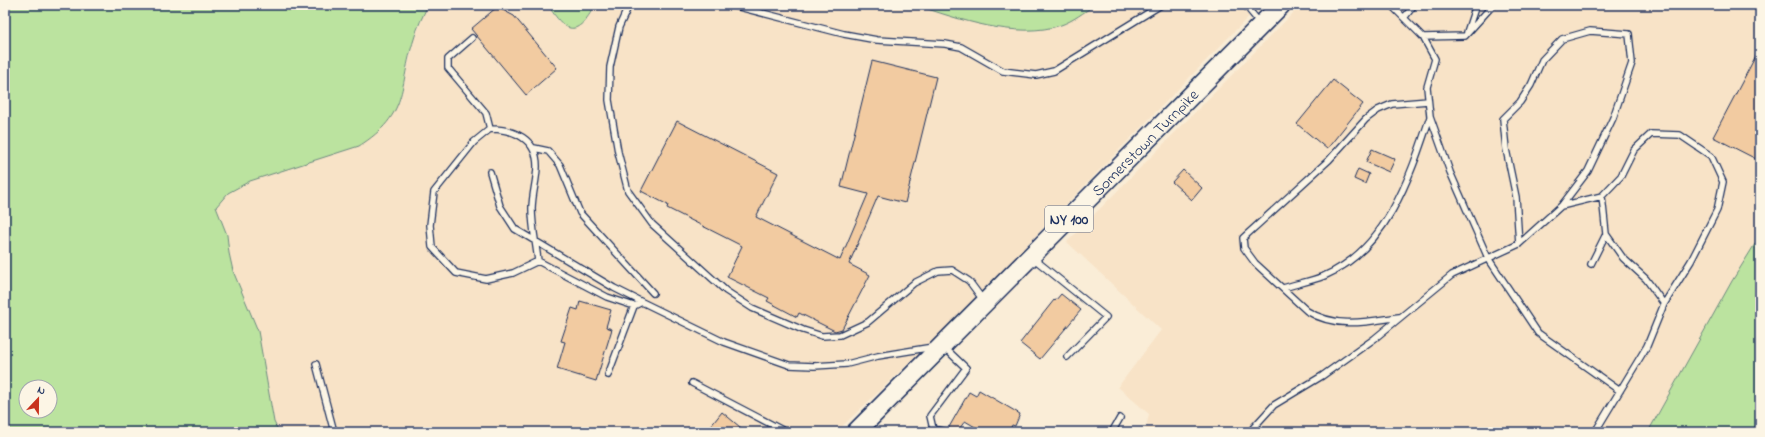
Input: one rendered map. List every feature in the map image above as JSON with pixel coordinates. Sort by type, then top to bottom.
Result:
[{"type":"main road","name":"Somerstown Turnpike","points":[[856,432],[1281,5]]},
{"type":"lane","points":[[629,5],[619,27],[610,67],[608,100],[618,152],[628,191],[652,224],[726,291],[752,308],[803,330],[822,336],[840,335],[868,322],[914,284],[938,272],[952,270],[969,281],[985,303]]},
{"type":"lane","points":[[731,5],[844,34],[878,40],[944,44],[961,47],[1003,71],[1036,75],[1054,71],[1161,5]]},
{"type":"lane","points":[[1245,5],[1262,25]]},
{"type":"lane","points":[[1391,5],[1424,38],[1435,59],[1427,88],[1430,116],[1450,172],[1488,258],[1538,332],[1620,391]]},
{"type":"lane","points":[[1404,18],[1414,5]]},
{"type":"lane","points":[[1465,36],[1476,5]]},
{"type":"lane","points":[[1424,38],[1465,36],[1493,5]]},
{"type":"lane","points":[[1252,432],[1253,428],[1274,405],[1322,376],[1374,339],[1452,275],[1519,244],[1562,206],[1588,171],[1613,118],[1632,63],[1629,34],[1590,31],[1562,39],[1542,60],[1531,85],[1520,102],[1503,119],[1506,149],[1516,197],[1519,244]]},
{"type":"lane","points":[[472,38],[448,59],[448,68],[486,113],[490,128]]},
{"type":"lane","points":[[1400,317],[1353,323],[1328,321],[1307,311],[1255,263],[1244,248],[1243,238],[1329,160],[1366,119],[1378,110],[1392,104],[1428,101]]},
{"type":"lane","points":[[1283,288],[1324,276],[1361,253],[1392,213],[1415,162],[1430,116]]},
{"type":"lane","points":[[490,128],[505,129],[523,136],[534,148],[537,166],[532,209],[538,261],[513,273],[486,280],[456,273],[432,247],[430,225],[434,192],[474,142],[490,128]]},
{"type":"lane","points":[[1562,206],[1602,196],[1621,176],[1634,150],[1651,134],[1680,135],[1711,156],[1723,182],[1717,210],[1691,261],[1664,304],[1647,346],[1595,432]]},
{"type":"lane","points":[[534,148],[548,151],[560,165],[580,213],[653,293]]},
{"type":"lane","points":[[490,172],[500,206],[515,229],[642,302],[724,342],[789,365],[814,366],[848,364],[878,356],[943,345],[966,368],[930,416],[933,429],[946,432]]},
{"type":"lane","points":[[1602,196],[1606,234],[1623,258],[1646,279],[1664,304]]},
{"type":"lane","points":[[1591,264],[1606,234]]},
{"type":"lane","points":[[1031,256],[1106,317],[1068,357]]},
{"type":"lane","points":[[538,261],[607,297],[634,306]]},
{"type":"lane","points":[[608,375],[634,306],[642,302]]},
{"type":"lane","points":[[316,364],[334,432]]},
{"type":"lane","points":[[692,382],[786,432]]},
{"type":"lane","points":[[1112,432],[1120,418]]},
{"type":"shaded area","points":[[428,5],[547,5],[558,21],[587,19],[595,5],[916,5],[994,28],[1034,31],[1060,26],[1095,5],[1260,5],[945,329],[836,432],[279,432],[274,422],[258,331],[233,271],[227,235],[216,207],[228,193],[250,181],[359,146],[400,101],[414,39]]},
{"type":"shaded area","points":[[1301,5],[1760,5],[1760,236],[1648,432],[1145,432],[1149,414],[1118,387],[1161,330],[1067,242]]},
{"type":"green space","points":[[5,5],[428,5],[415,35],[400,99],[395,111],[387,123],[359,146],[250,181],[228,193],[216,207],[227,235],[233,271],[258,331],[274,422],[279,432],[5,432]]},
{"type":"green space","points":[[548,5],[595,5],[583,23],[572,28],[560,22]]},
{"type":"green space","points":[[916,5],[1095,5],[1074,19],[1061,25],[1044,29],[1026,30],[988,26]]},
{"type":"green space","points":[[1760,236],[1760,432],[1648,432],[1732,281]]},
{"type":"building","points":[[497,7],[514,16],[557,68],[526,95],[471,29]]},
{"type":"building","points":[[1760,48],[1760,161],[1713,137]]},
{"type":"building","points":[[872,61],[936,77],[905,203],[878,196],[849,264],[870,275],[842,329],[835,331],[799,313],[797,317],[767,301],[769,298],[727,277],[742,246],[667,208],[668,205],[641,191],[677,121],[778,173],[756,217],[840,260],[868,194],[841,187]]},
{"type":"building","points":[[1333,80],[1363,104],[1327,149],[1297,124]]},
{"type":"building","points":[[1372,149],[1395,159],[1389,172],[1366,162]]},
{"type":"building","points":[[1358,169],[1369,174],[1365,184],[1354,179]]},
{"type":"building","points":[[1183,170],[1202,188],[1192,200],[1172,182]]},
{"type":"building","points":[[1061,294],[1081,310],[1040,359],[1020,343],[1054,300],[1055,301]]},
{"type":"building","points":[[580,301],[611,310],[606,327],[612,329],[596,381],[557,369],[565,342],[561,341],[572,308],[578,310]]},
{"type":"building","points":[[979,390],[1020,414],[1015,426],[1012,425],[1009,432],[982,431],[965,421],[957,432],[950,432],[948,429],[969,392],[976,396]]},
{"type":"building","points":[[722,412],[746,432],[706,432]]}]
